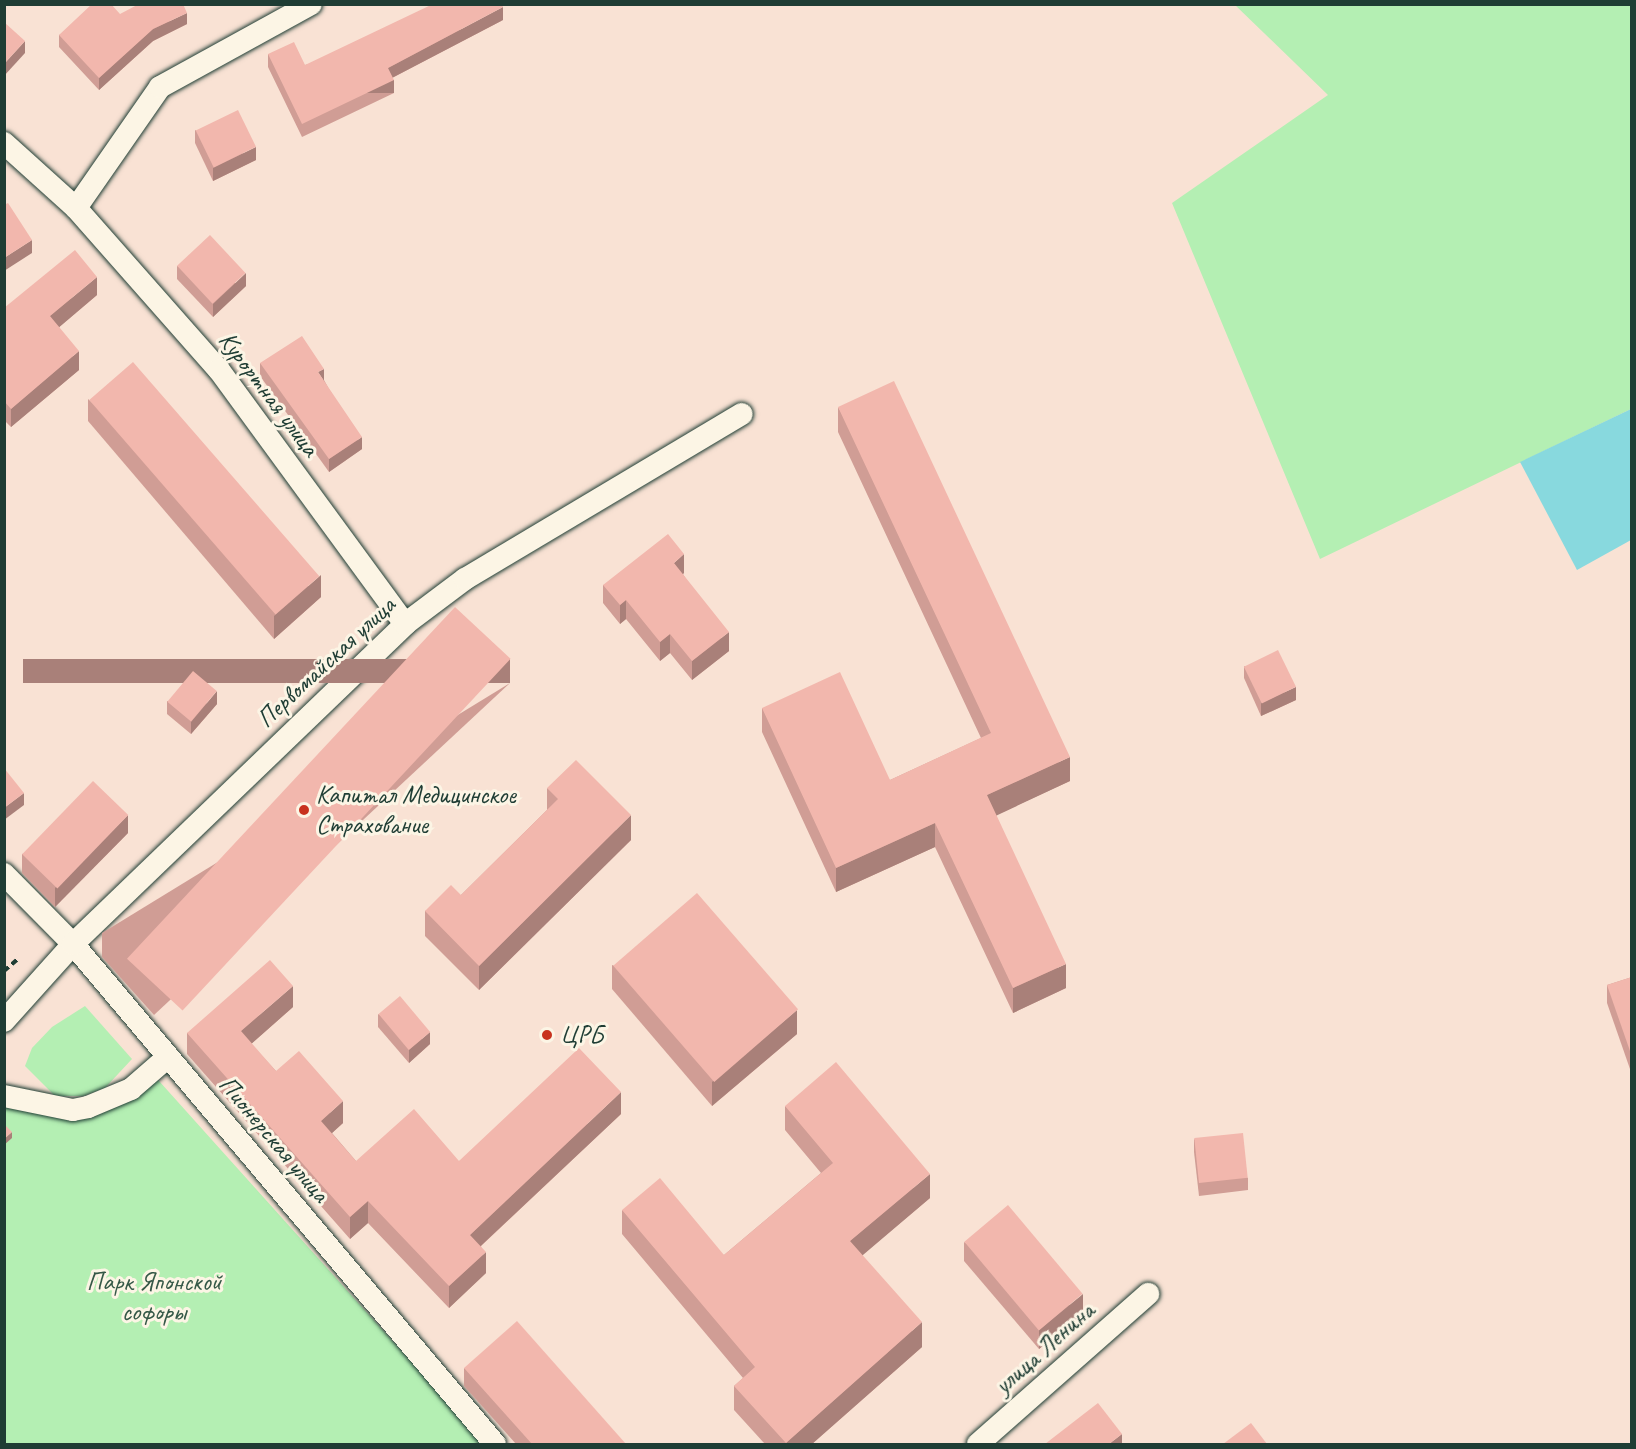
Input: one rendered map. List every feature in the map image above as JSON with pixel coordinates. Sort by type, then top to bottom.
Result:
[{"type":"street","points":[[76,208],[160,87],[311,4]]},
{"type":"street","name":"Курортная улица","points":[[4,143],[76,208],[219,370],[405,624]]},
{"type":"street","name":"Первомайская улица","points":[[4,1021],[73,944],[405,624],[465,579],[742,414]]},
{"type":"street","name":"Пионерская улица","points":[[4,874],[73,944],[495,1444]]},
{"type":"street","points":[[4,1096],[73,1110],[105,1103],[131,1089],[168,1057]]},
{"type":"street","name":"улица Ленина","points":[[978,1444],[1148,1294]]},
{"type":"path","points":[[4,971],[19,958]]},
{"type":"green space","points":[[1235,5],[1631,5],[1631,409],[1320,559],[1172,203],[1328,95]]},
{"type":"green space","points":[[85,1006],[132,1059],[105,1088],[83,1096],[55,1096],[25,1066],[32,1048],[52,1027]]},
{"type":"green space","name":"Парк Японской софоры","points":[[151,1072],[485,1444],[5,1444],[4,1097],[73,1110]]},
{"type":"water","points":[[1631,409],[1631,540],[1577,570],[1520,462]]},
{"type":"building","points":[[92,4],[111,4],[120,14],[139,4],[183,4],[187,13],[153,29],[99,78],[59,35]]},
{"type":"building","points":[[433,4],[502,4],[503,7],[388,68],[394,80],[302,124],[268,54],[294,42],[305,65]]},
{"type":"building","points":[[4,22],[25,41],[4,64]]},
{"type":"building","points":[[238,110],[256,147],[214,167],[196,131]]},
{"type":"building","points":[[8,203],[32,240],[4,258],[4,205]]},
{"type":"building","points":[[210,235],[245,273],[213,304],[177,266]]},
{"type":"building","points":[[75,250],[97,277],[50,316],[79,351],[11,409],[4,401],[4,308]]},
{"type":"building","points":[[302,336],[324,369],[318,372],[362,437],[329,459],[260,363]]},
{"type":"building","points":[[133,362],[319,576],[276,614],[89,400]]},
{"type":"building","points":[[894,381],[1070,757],[987,795],[1066,964],[1013,988],[935,823],[836,868],[762,708],[840,672],[890,780],[991,733],[838,407]]},
{"type":"building","points":[[668,534],[684,554],[674,563],[729,632],[692,661],[670,634],[660,642],[626,600],[620,605],[603,585]]},
{"type":"building","points":[[455,607],[511,659],[183,1011],[127,959]]},
{"type":"building","points":[[1278,650],[1296,687],[1262,704],[1244,667]]},
{"type":"building","points":[[193,671],[217,691],[191,722],[167,702]]},
{"type":"building","points":[[576,760],[631,815],[479,966],[425,911],[451,885],[461,895],[558,799],[547,788]]},
{"type":"building","points":[[4,768],[24,793],[4,808]]},
{"type":"building","points":[[93,781],[128,815],[57,888],[22,854]]},
{"type":"building","points":[[697,893],[798,1009],[714,1082],[613,966]]},
{"type":"building","points":[[270,960],[293,986],[241,1031],[276,1071],[299,1051],[343,1101],[321,1121],[356,1161],[414,1109],[459,1161],[579,1048],[621,1092],[470,1235],[486,1252],[449,1286],[368,1201],[350,1217],[187,1033]]},
{"type":"building","points":[[1632,977],[1632,1051],[1630,1051],[1607,985]]},
{"type":"building","points":[[400,996],[430,1032],[409,1050],[379,1014]]},
{"type":"building","points":[[836,1062],[930,1174],[850,1241],[922,1322],[786,1443],[734,1386],[755,1367],[622,1210],[660,1178],[724,1255],[833,1163],[785,1106]]},
{"type":"building","points":[[4,1124],[12,1132],[4,1139]]},
{"type":"building","points":[[1243,1133],[1248,1178],[1199,1183],[1194,1138]]},
{"type":"building","points":[[1008,1205],[1083,1294],[1039,1331],[964,1242]]},
{"type":"building","points":[[517,1321],[626,1444],[532,1444],[464,1368]]},
{"type":"building","points":[[1098,1403],[1122,1434],[1109,1444],[1045,1444]]},
{"type":"building","points":[[1251,1423],[1267,1444],[1223,1444]]},
{"type":"place","name":"Капитал Медицинское Страхование","points":[[304,810]]},
{"type":"place","name":"ЦРБ","points":[[547,1035]]}]
